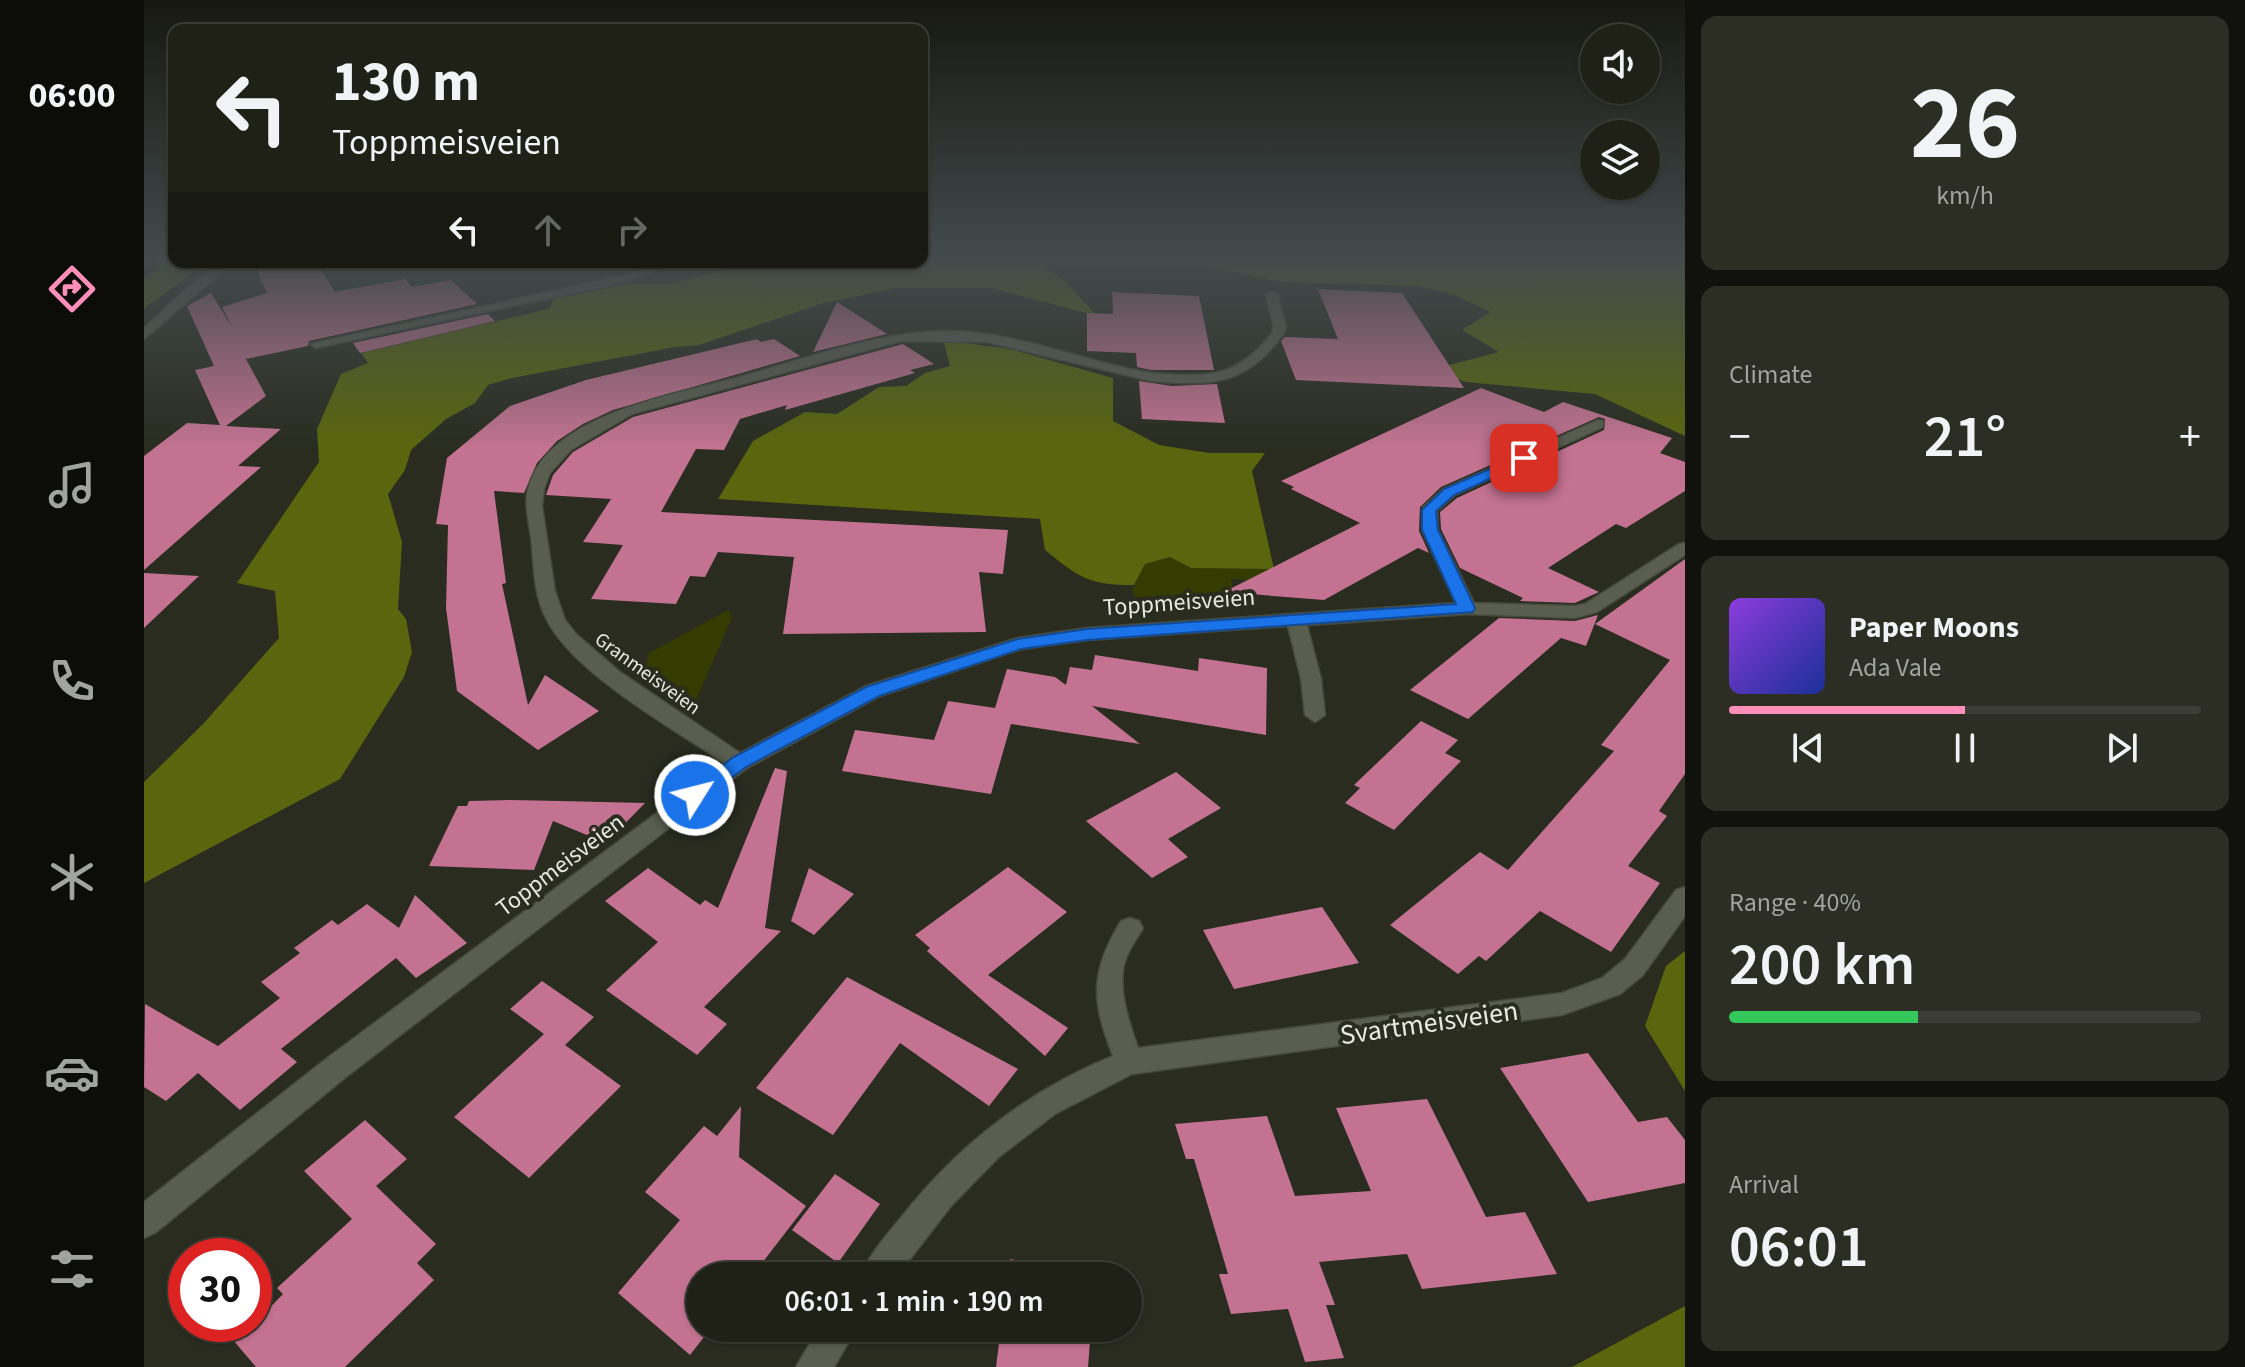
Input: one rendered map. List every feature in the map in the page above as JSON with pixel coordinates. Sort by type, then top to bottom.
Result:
[{"type":"street","points":[[316,344],[422,322]]},
{"type":"street","name":"Granmeisveien","points":[[739,763],[605,670],[573,643],[555,620],[547,597],[533,504],[545,469],[562,450],[627,411],[901,337],[946,335],[997,340],[1116,372],[1185,380],[1236,373],[1256,360],[1278,333],[1278,322]]},
{"type":"street","points":[[1467,608],[1430,530],[1429,510],[1449,492],[1598,424]]},
{"type":"street","name":"Toppmeisveien","points":[[144,1222],[336,1068],[739,763],[873,691],[1018,644],[1087,634],[1467,608],[1575,612],[1591,608],[1685,548]]},
{"type":"street","points":[[1296,619],[1311,679],[1315,715]]},
{"type":"street","name":"Svartmeisveien","points":[[887,1262],[965,1168],[1020,1122],[1073,1087],[1130,1062],[1562,1004],[1611,986],[1634,967],[1685,897]]},
{"type":"street","points":[[1130,928],[1112,960],[1110,986],[1121,1042],[1130,1062]]},
{"type":"street","points":[[813,1367],[830,1342]]},
{"type":"green space","points":[[494,322],[768,322],[699,345],[675,347],[488,385],[475,403],[446,419],[411,450],[405,470],[388,494],[402,542],[398,609],[406,619],[412,652],[404,677],[340,779],[144,883],[144,782],[203,724],[279,638],[275,591],[237,583],[319,462],[317,429],[341,374],[368,363],[361,353]]},
{"type":"green space","points":[[1475,322],[1685,322],[1685,436],[1595,394],[1466,382],[1430,370],[1499,352],[1462,330]]},
{"type":"green space","points":[[943,340],[1010,349],[1113,378],[1113,421],[1159,445],[1209,453],[1265,453],[1252,471],[1274,569],[1191,568],[1170,557],[1145,564],[1134,585],[1106,583],[1085,578],[1045,550],[1040,519],[718,499],[753,441],[805,412],[837,414],[879,387],[906,386],[925,373],[950,366]]},
{"type":"green space","points":[[1170,557],[1191,568],[1274,569],[1277,582],[1231,579],[1236,606],[1144,613],[1132,590],[1145,564]]},
{"type":"green space","points":[[728,610],[732,618],[692,709],[650,683],[644,670],[649,653]]},
{"type":"green space","points":[[1685,951],[1685,1091],[1645,1026],[1666,966]]},
{"type":"green space","points":[[1685,1306],[1685,1367],[1572,1367]]},
{"type":"building","points":[[194,322],[229,322],[232,327],[229,322],[396,322],[246,359],[266,396],[226,426],[281,429],[238,466],[261,467],[144,570],[144,456],[187,423],[220,425],[195,370],[214,366]]},
{"type":"building","points":[[452,322],[492,322],[360,353],[353,343]]},
{"type":"building","points":[[827,322],[868,322],[887,334],[813,352]]},
{"type":"building","points":[[1087,322],[1204,322],[1214,370],[1151,370],[1137,367],[1136,353],[1087,351]]},
{"type":"building","points":[[1331,322],[1421,322],[1464,388],[1296,380],[1281,341],[1285,337],[1338,339]]},
{"type":"building","points":[[757,339],[761,342],[774,339],[800,356],[613,410],[557,441],[537,463],[524,493],[494,491],[506,583],[502,584],[528,705],[545,675],[599,711],[538,750],[457,691],[446,608],[448,525],[436,524],[447,458],[510,406],[586,380]]},
{"type":"building","points":[[903,344],[934,364],[910,370],[915,373],[785,410],[787,405],[740,419],[724,450],[696,449],[661,512],[1008,530],[1003,574],[979,572],[986,632],[783,634],[794,557],[718,552],[705,577],[690,576],[676,604],[591,599],[623,545],[583,542],[611,499],[546,495],[553,475],[573,452],[633,417]]},
{"type":"building","points":[[1139,381],[1172,386],[1217,384],[1225,423],[1142,419]]},
{"type":"building","points":[[1481,388],[1544,412],[1563,402],[1672,438],[1660,453],[1685,462],[1685,491],[1626,528],[1616,524],[1548,568],[1599,592],[1575,603],[1520,601],[1523,598],[1460,568],[1441,529],[1440,512],[1457,498],[1604,430],[1605,419],[1599,417],[1441,487],[1420,507],[1419,531],[1429,553],[1418,548],[1324,600],[1224,592],[1360,523],[1281,481]]},
{"type":"building","points":[[1685,559],[1685,774],[1659,811],[1667,816],[1628,866],[1660,883],[1611,952],[1540,911],[1486,961],[1479,956],[1458,974],[1390,925],[1480,852],[1508,870],[1614,751],[1601,745],[1670,660],[1595,624]]},
{"type":"building","points":[[144,573],[199,576],[144,628]]},
{"type":"building","points":[[1598,615],[1586,646],[1561,638],[1468,719],[1410,690],[1499,618],[1575,621]]},
{"type":"building","points":[[1095,655],[1198,671],[1199,658],[1267,668],[1266,735],[1092,706],[1140,744],[1011,724],[991,794],[842,771],[855,730],[934,740],[948,701],[995,708],[1007,669],[1055,677],[1066,685],[1070,667],[1092,670]]},
{"type":"building","points":[[1421,721],[1458,740],[1445,753],[1461,761],[1394,830],[1345,803],[1360,788],[1354,785]]},
{"type":"building","points":[[775,768],[787,771],[765,928],[781,931],[704,1007],[727,1024],[697,1055],[606,990],[658,942],[605,901],[648,868],[700,905],[705,900],[718,908]]},
{"type":"building","points":[[1176,772],[1221,808],[1168,839],[1188,857],[1152,878],[1086,821]]},
{"type":"building","points":[[469,801],[645,803],[606,843],[553,821],[534,870],[429,866],[458,806],[467,806]]},
{"type":"building","points":[[1008,867],[1067,912],[988,975],[1068,1028],[1045,1056],[927,951],[930,948],[915,935]]},
{"type":"building","points":[[809,868],[854,894],[814,935],[791,921]]},
{"type":"building","points":[[415,895],[467,943],[416,978],[396,958],[281,1049],[297,1062],[240,1110],[198,1073],[166,1101],[144,1087],[145,1004],[218,1046],[280,998],[261,982],[300,953],[294,948],[332,920],[338,925],[367,904],[399,928]]},
{"type":"building","points":[[1322,907],[1359,963],[1234,989],[1203,930]]},
{"type":"building","points":[[847,977],[1018,1069],[989,1106],[900,1043],[833,1135],[756,1088]]},
{"type":"building","points":[[542,981],[594,1017],[565,1045],[621,1086],[529,1178],[454,1117],[544,1034],[510,1009]]},
{"type":"building","points":[[1588,1053],[1638,1122],[1667,1117],[1685,1140],[1685,1183],[1588,1202],[1500,1068]]},
{"type":"building","points":[[1427,1099],[1486,1217],[1525,1212],[1557,1274],[1422,1289],[1407,1254],[1319,1262],[1335,1305],[1326,1305],[1344,1358],[1305,1362],[1288,1309],[1231,1314],[1219,1274],[1228,1274],[1194,1159],[1186,1159],[1175,1124],[1267,1116],[1295,1196],[1371,1191],[1336,1108]]},
{"type":"building","points":[[741,1106],[739,1157],[806,1206],[763,1262],[686,1262],[686,1342],[700,1342],[690,1355],[618,1293],[680,1220],[645,1192],[704,1126],[717,1136]]},
{"type":"building","points":[[365,1120],[407,1159],[376,1186],[436,1244],[417,1263],[434,1280],[345,1367],[256,1367],[235,1342],[272,1342],[272,1305],[283,1294],[277,1288],[352,1219],[304,1171]]},
{"type":"building","points":[[835,1174],[880,1204],[839,1262],[792,1230]]},
{"type":"building","points":[[999,1342],[1090,1342],[1088,1367],[996,1367]]},
{"type":"route","points":[[695,795],[739,763],[873,691],[1018,644],[1087,634],[1467,608],[1430,530],[1429,510],[1449,492],[1524,458]]}]
